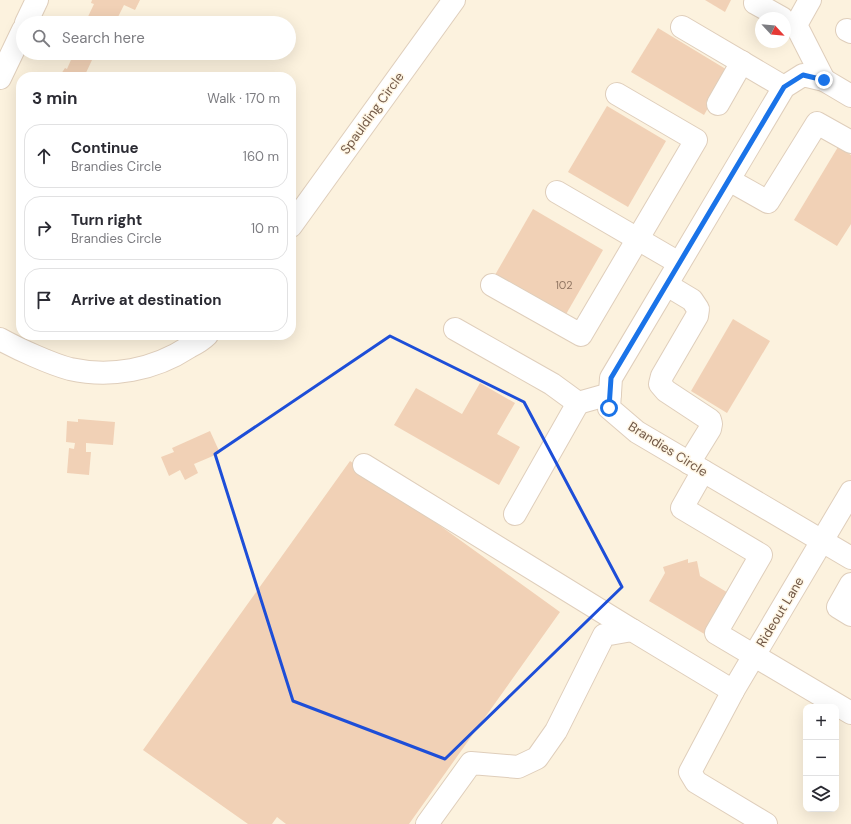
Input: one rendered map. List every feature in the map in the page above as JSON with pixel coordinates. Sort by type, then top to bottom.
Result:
[{"type":"street","points":[[29,16],[37,0]]},
{"type":"street","name":"Spaulding Circle","points":[[296,219],[454,0]]},
{"type":"street","points":[[757,0],[755,3],[772,12]]},
{"type":"street","points":[[791,18],[810,0]]},
{"type":"street","points":[[791,26],[824,80]]},
{"type":"street","points":[[682,27],[784,87]]},
{"type":"street","points":[[0,78],[16,45]]},
{"type":"street","points":[[718,104],[742,62]]},
{"type":"street","name":"Brandies Circle","points":[[851,96],[824,80],[803,75],[784,87],[611,378],[609,408],[636,432],[851,558]]},
{"type":"street","points":[[492,285],[581,335],[696,140],[617,94]]},
{"type":"street","points":[[729,180],[768,202],[817,123],[851,142]]},
{"type":"street","points":[[557,192],[679,264]]},
{"type":"street","points":[[667,285],[692,300],[698,309],[696,316],[662,376],[660,384],[666,391],[710,420],[711,424],[682,508],[762,555],[716,632],[754,654],[690,772],[696,782],[766,824]]},
{"type":"street","points":[[455,329],[552,384],[578,403]]},
{"type":"street","points":[[0,339],[69,369],[94,372],[120,372],[144,368],[172,359],[200,340]]},
{"type":"street","points":[[515,514],[578,403],[610,394]]},
{"type":"street","points":[[364,465],[733,691]]},
{"type":"street","name":"Rideout Lane","points":[[851,492],[754,654],[851,713]]},
{"type":"street","points":[[851,584],[838,607],[851,615]]},
{"type":"street","points":[[427,824],[472,763],[518,767],[537,758],[556,731],[604,635],[632,630]]},
{"type":"highlighted area","points":[[390,336],[524,402],[622,587],[445,759],[293,701],[215,454]]},
{"type":"building","points":[[92,0],[140,0],[135,10],[124,5],[118,16],[88,16],[94,4],[91,3]]},
{"type":"building","points":[[705,0],[731,0],[725,12]]},
{"type":"building","points":[[658,28],[729,71],[704,115],[631,72]]},
{"type":"building","points":[[71,60],[92,60],[86,72],[62,72],[65,68],[67,69]]},
{"type":"building","points":[[607,106],[666,141],[628,207],[568,172]]},
{"type":"building","points":[[838,147],[851,155],[851,224],[837,246],[794,220]]},
{"type":"building","points":[[533,209],[603,250],[565,316],[495,275]]},
{"type":"building","points":[[733,319],[770,341],[727,413],[691,391]]},
{"type":"building","points":[[480,383],[515,403],[497,434],[520,447],[499,485],[394,425],[416,388],[462,414]]},
{"type":"building","points":[[78,419],[115,422],[113,445],[86,443],[86,452],[91,452],[89,475],[67,473],[69,448],[74,449],[75,443],[66,442],[67,421],[78,422]]},
{"type":"building","points":[[210,431],[220,453],[194,464],[198,473],[185,480],[180,470],[169,476],[161,457],[174,452],[172,448]]},
{"type":"building","points":[[350,461],[560,612],[409,824],[286,824],[277,817],[272,824],[248,824],[143,750]]},
{"type":"building","points":[[688,559],[688,563],[697,561],[700,576],[730,594],[706,635],[649,601],[665,573],[663,567]]},
{"type":"route","points":[[609,408],[611,378],[784,87],[803,75],[824,80]]}]
